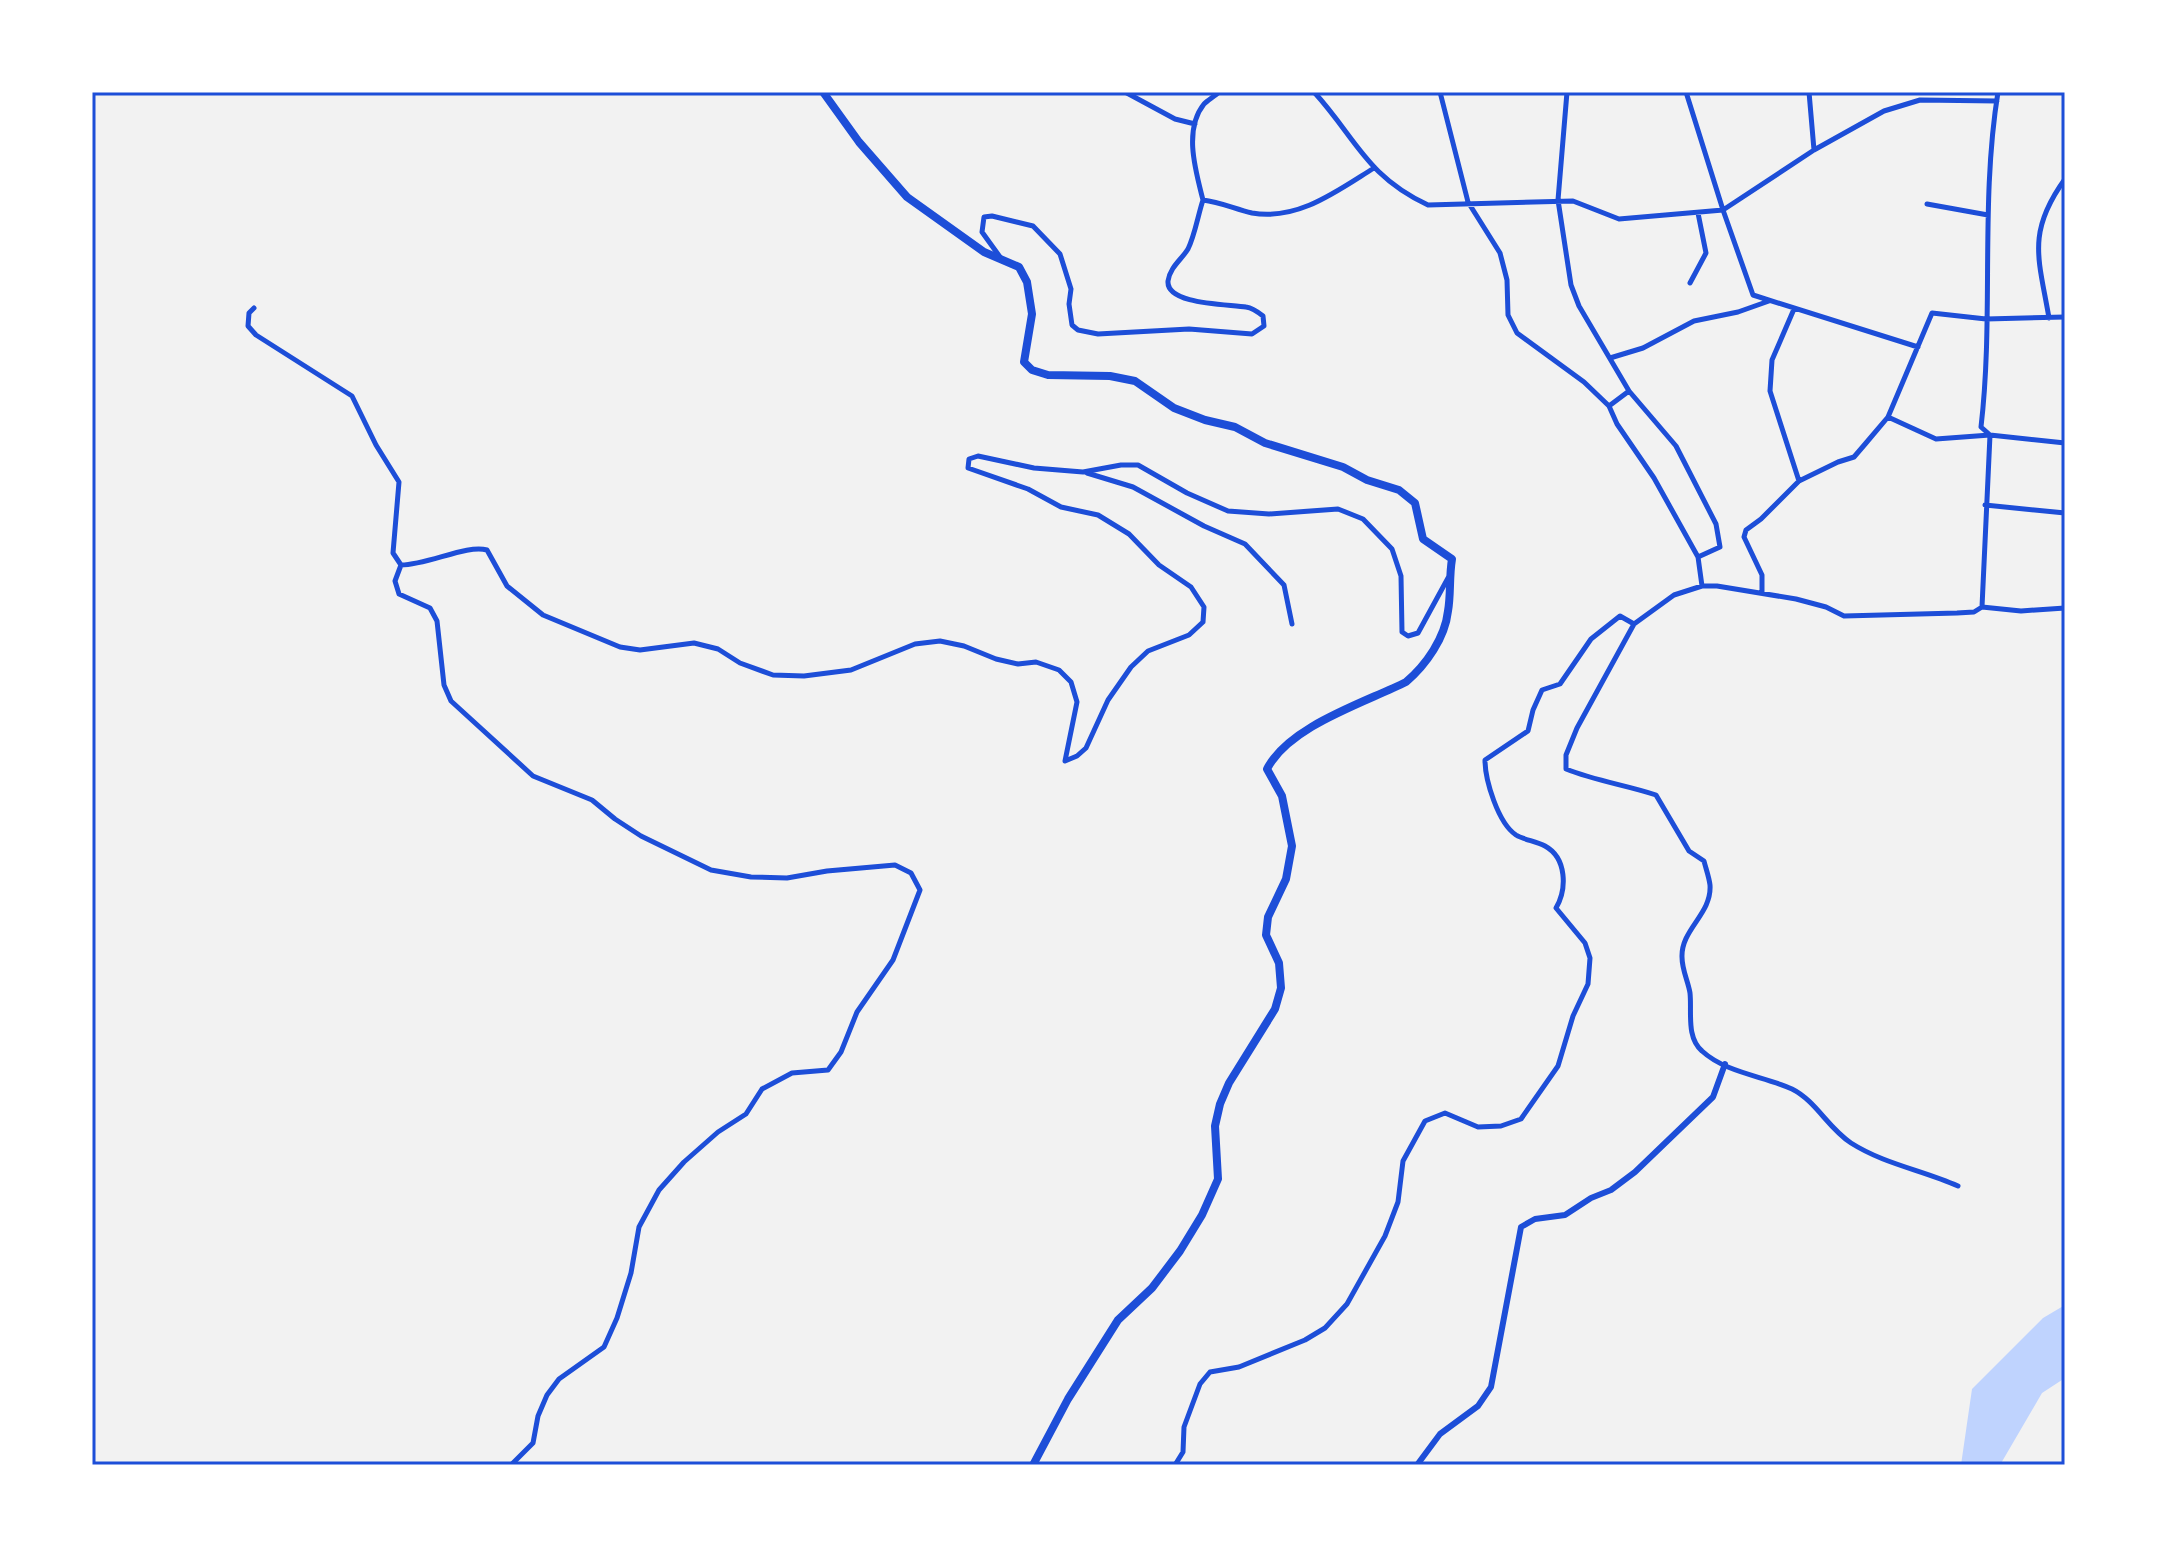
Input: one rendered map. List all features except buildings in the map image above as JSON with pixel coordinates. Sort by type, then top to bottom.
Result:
[{"type":"main road","points":[[823,92],[859,142],[907,197],[984,252],[1019,267],[1027,282],[1032,314],[1024,362],[1032,370],[1048,375],[1110,376],[1135,381],[1174,408],[1235,427],[1265,443],[1343,467],[1367,480],[1399,490],[1415,503],[1423,539],[1452,559],[1448,612],[1443,631],[1417,672],[1406,682],[1325,720],[1284,746],[1267,769],[1282,796],[1292,846],[1286,879],[1268,917],[1266,935],[1279,963],[1281,988],[1275,1009],[1229,1083],[1220,1104],[1215,1126],[1218,1179],[1202,1215],[1180,1251],[1152,1288],[1118,1320],[1068,1399],[1033,1465]]},
{"type":"street","points":[[1125,92],[1175,119],[1195,124]]},
{"type":"street","points":[[1000,257],[982,232],[984,217],[992,216],[1033,226],[1047,238],[1060,254],[1068,272],[1070,316],[1072,325],[1078,330],[1098,334],[1189,329],[1252,334],[1264,326],[1263,316],[1250,307],[1176,296],[1168,281],[1177,262],[1188,249],[1203,200],[1192,141],[1195,124],[1204,104],[1219,92]]},
{"type":"street","points":[[1314,92],[1374,168],[1428,205],[1573,201],[1619,219],[1723,210],[1814,150],[1884,111],[1920,100],[1997,101]]},
{"type":"street","points":[[1440,92],[1468,202],[1500,253],[1507,280],[1508,315],[1517,333],[1584,382],[1609,406],[1698,557],[1702,586]]},
{"type":"street","points":[[1567,92],[1558,200],[1571,285],[1579,306],[1629,391],[1676,446],[1716,524],[1720,547],[1698,557]]},
{"type":"street","points":[[1686,92],[1753,295],[1918,347]]},
{"type":"street","points":[[1809,92],[1814,150]]},
{"type":"street","points":[[1990,435],[1981,427],[1987,375],[1992,127],[1998,92]]},
{"type":"street","points":[[1203,200],[1255,213],[1281,212],[1313,206],[1374,168]]},
{"type":"street","points":[[2049,319],[2038,236],[2043,218],[2065,179]]},
{"type":"street","points":[[1927,204],[1988,215]]},
{"type":"street","points":[[1690,283],[1706,253],[1698,213]]},
{"type":"street","points":[[1610,358],[1643,348],[1694,321],[1738,312],[1770,301]]},
{"type":"street","points":[[254,308],[249,313],[248,326],[256,335],[352,396],[376,445],[399,482],[393,553],[401,565]]},
{"type":"street","points":[[1794,309],[1772,360],[1770,391],[1799,481]]},
{"type":"street","points":[[1762,592],[1762,575],[1744,537],[1746,530],[1799,481],[1854,457],[1888,417],[1932,313],[1986,319],[2065,317]]},
{"type":"street","points":[[1609,406],[1629,391]]},
{"type":"street","points":[[1888,417],[1936,439],[1990,435],[2065,443]]},
{"type":"street","points":[[1982,607],[1990,435]]},
{"type":"street","points":[[401,565],[424,564],[478,547],[487,550],[507,586],[543,615],[568,626],[592,633],[620,647],[640,650],[694,643],[718,649],[740,663],[773,675],[804,676],[851,670],[915,644],[940,641],[1018,664],[1036,662],[1059,670],[1071,682],[1077,702],[1065,761],[1086,748],[1108,700],[1131,667],[1148,651],[1189,635],[1203,622],[1204,607],[1191,587],[1159,565],[1129,534],[1098,515],[1061,507],[1028,489],[968,468],[969,459],[978,456],[1034,468],[1083,472],[1133,487],[1204,526],[1245,544],[1284,585],[1292,624]]},
{"type":"street","points":[[1083,472],[1138,465],[1187,493],[1228,511],[1269,514],[1338,509],[1363,519],[1392,549],[1401,576],[1402,632],[1408,636],[1418,633],[1449,577]]},
{"type":"street","points":[[1985,505],[2065,513]]},
{"type":"street","points":[[401,565],[395,581],[399,594],[430,608],[437,621],[444,685],[451,701],[533,776],[592,800],[641,836],[711,870],[751,877],[787,878],[895,865],[911,873],[920,890],[893,960],[857,1012],[841,1052],[828,1070],[792,1073],[762,1089],[746,1114],[718,1132],[659,1190],[639,1227],[631,1273],[604,1347],[559,1379],[547,1395],[538,1416],[533,1443],[511,1465]]},
{"type":"street","points":[[1958,1186],[1880,1160],[1847,1140],[1793,1090],[1725,1064],[1701,1050],[1692,1034],[1689,991],[1682,958],[1688,933],[1702,916],[1709,899],[1710,884],[1704,861],[1689,851],[1656,795],[1627,785],[1590,779],[1566,769],[1566,755],[1577,728],[1634,624],[1674,595],[1702,586],[1762,592],[1826,607],[1844,616],[1974,612],[1982,607],[2021,611],[2065,608]]},
{"type":"street","points":[[1175,1465],[1183,1452],[1184,1427],[1200,1384],[1210,1372],[1239,1367],[1305,1340],[1325,1328],[1347,1304],[1385,1236],[1398,1202],[1403,1161],[1425,1121],[1445,1113],[1478,1127],[1501,1126],[1521,1119],[1558,1066],[1573,1016],[1588,984],[1590,958],[1585,943],[1556,908],[1563,896],[1565,880],[1559,862],[1549,848],[1516,835],[1508,827],[1489,785],[1485,760],[1528,731],[1542,690],[1560,684],[1591,639],[1620,616],[1634,624]]},
{"type":"street","points":[[1417,1465],[1440,1434],[1478,1406],[1491,1387],[1521,1227],[1535,1219],[1565,1215],[1591,1198],[1611,1190],[1635,1172],[1713,1097],[1725,1064]]},
{"type":"water","points":[[2065,1305],[2065,1378],[2042,1393],[2000,1465],[1961,1465],[1972,1389],[2043,1318]]}]
